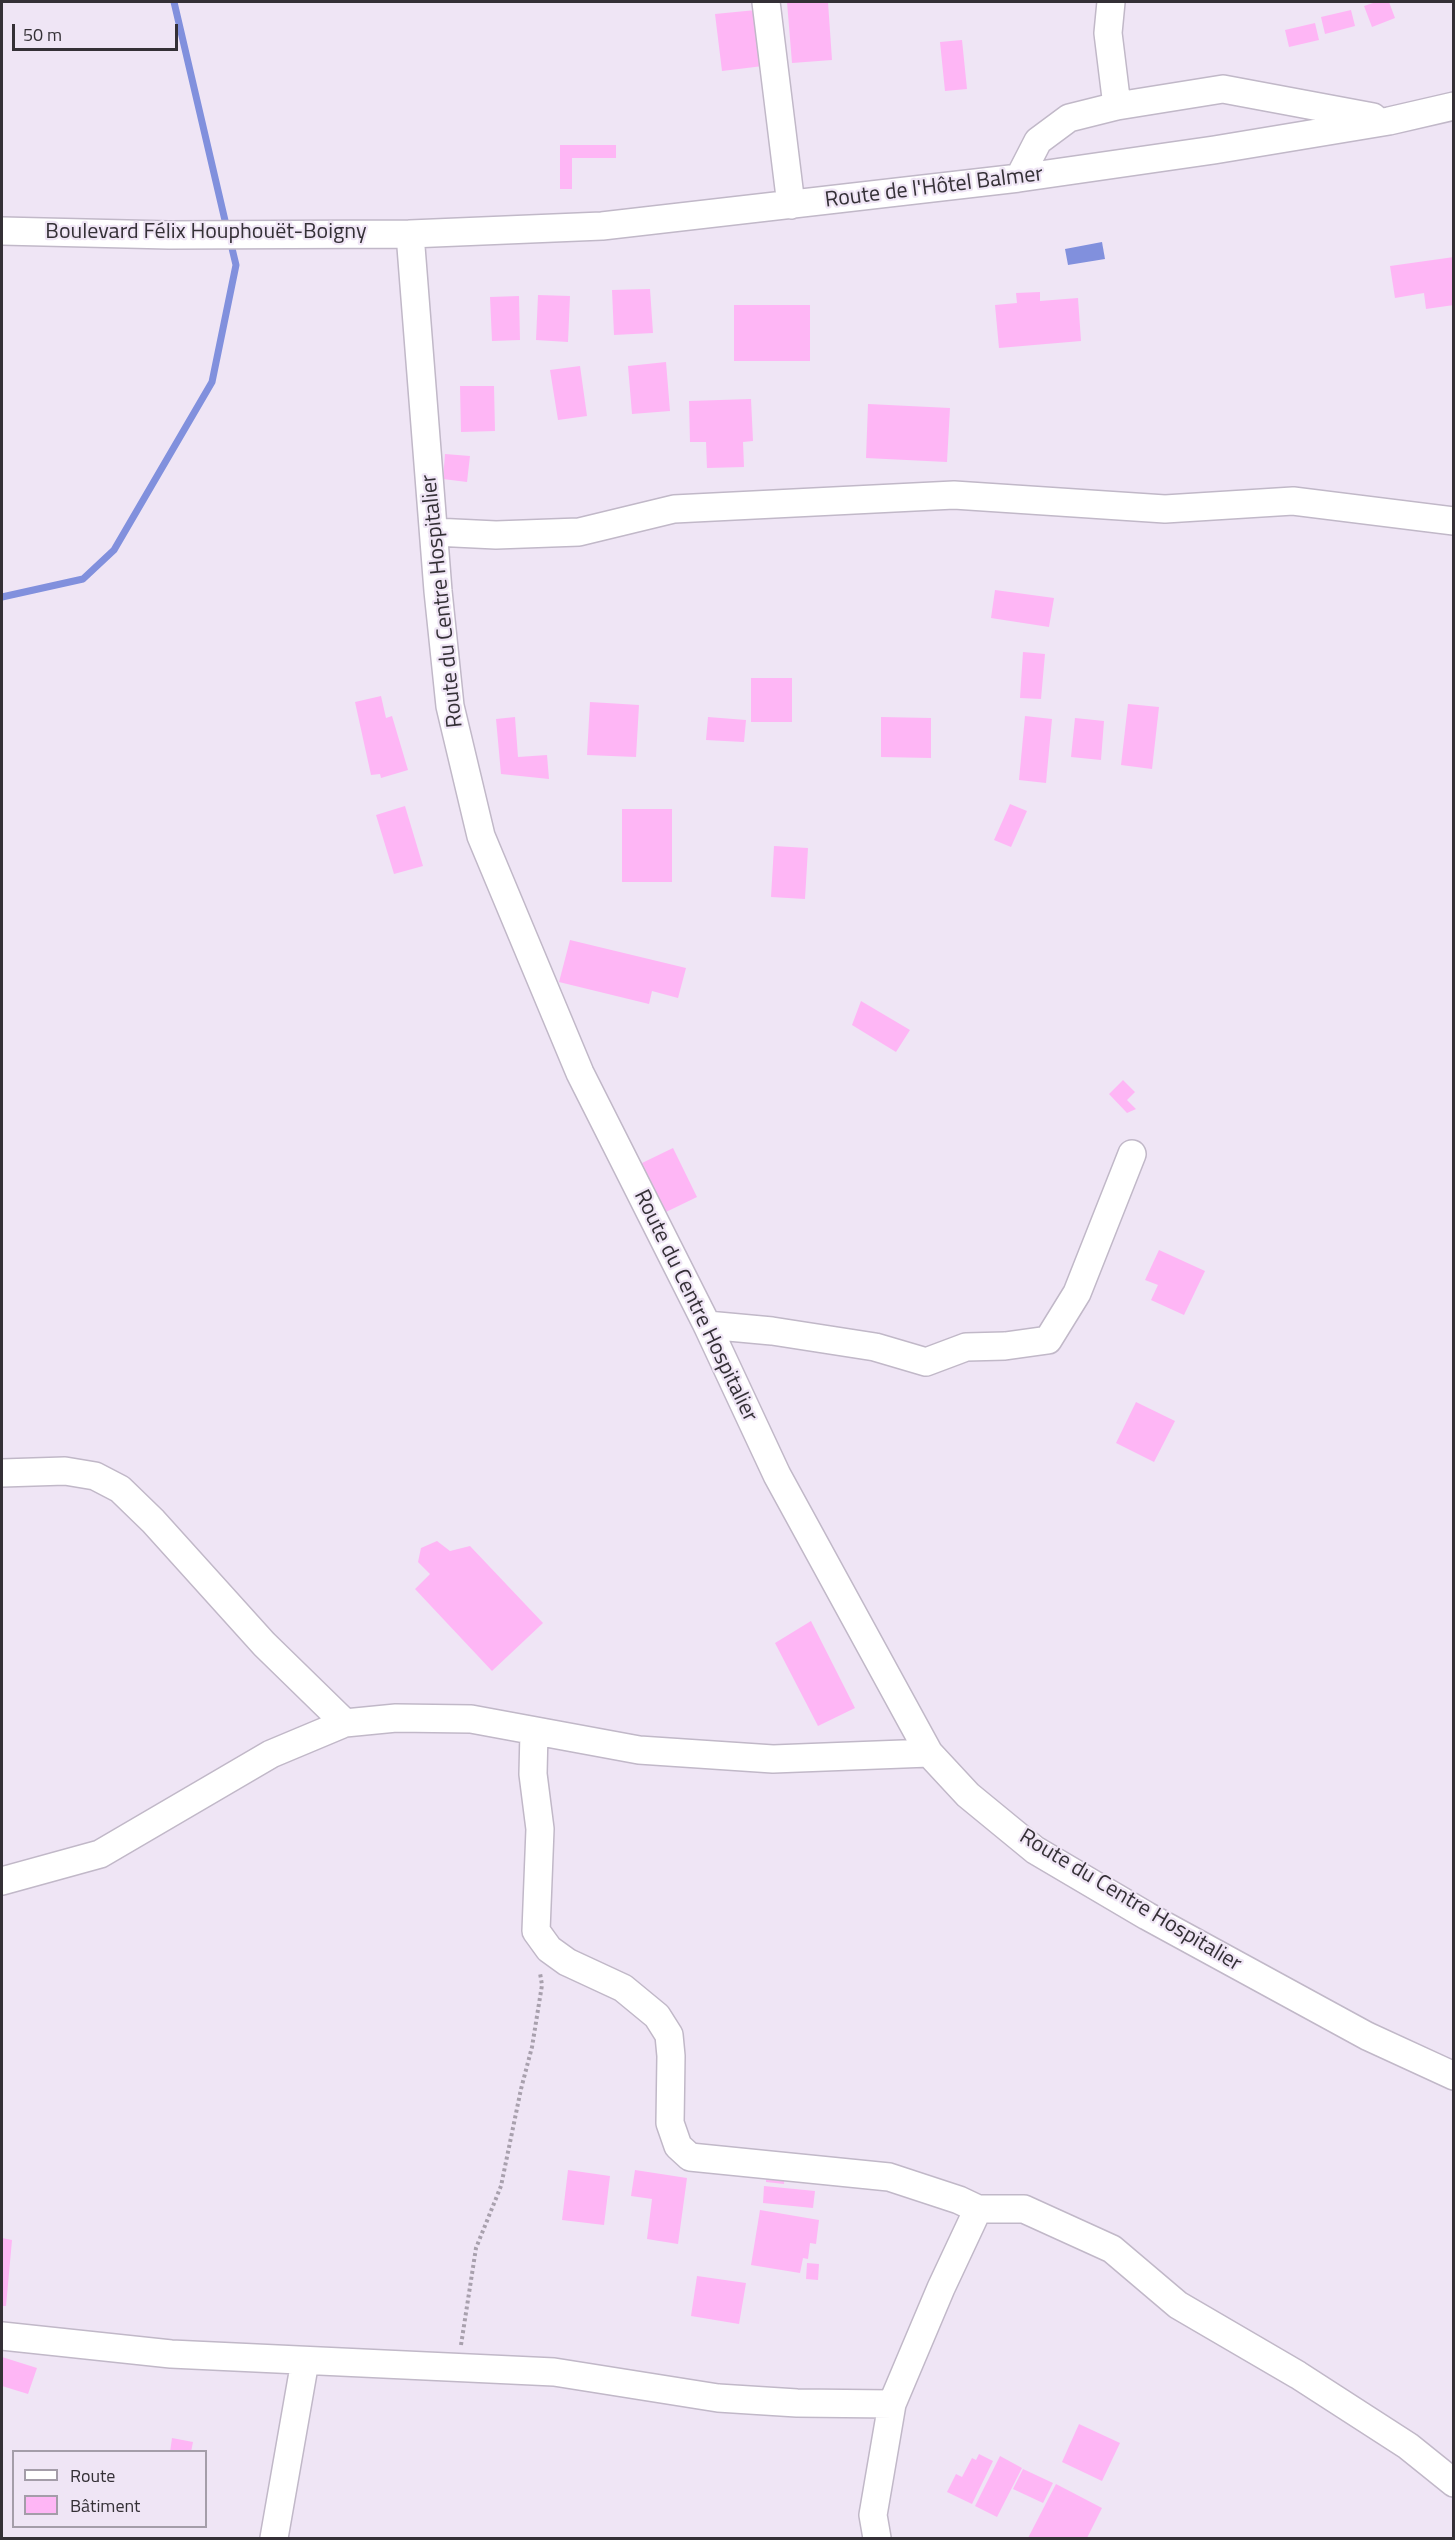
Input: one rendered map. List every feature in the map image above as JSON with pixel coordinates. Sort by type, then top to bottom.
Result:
[{"type":"street","points":[[766,2],[791,205]]},
{"type":"street","points":[[1112,2],[1108,33],[1117,106]]},
{"type":"street","points":[[1019,178],[1038,141],[1069,118],[1117,106],[1223,88],[1389,121]]},
{"type":"street","name":"Route de l'Hôtel Balmer","points":[[410,234],[602,226],[1019,178],[1214,150],[1389,121],[1454,106]]},
{"type":"street","name":"Boulevard Félix Houphouët-Boigny","points":[[2,231],[169,235],[410,234]]},
{"type":"street","name":"Route du Centre Hospitalier","points":[[410,234],[450,706],[481,836],[580,1073],[707,1325],[777,1476],[929,1753],[968,1795],[1035,1850],[1147,1916],[1367,2036],[1454,2076]]},
{"type":"street","points":[[434,532],[496,535],[579,532],[674,509],[954,495],[1165,509],[1293,501],[1454,522]]},
{"type":"street","points":[[707,1325],[772,1331],[875,1347],[926,1362],[966,1347],[1005,1346],[1048,1340],[1077,1293],[1132,1154]]},
{"type":"street","points":[[2,1473],[65,1471],[95,1476],[120,1489],[153,1521],[264,1644],[345,1723]]},
{"type":"street","points":[[2,1881],[100,1854],[271,1754],[345,1723],[396,1718],[471,1719],[639,1750],[773,1759],[929,1753]]},
{"type":"street","points":[[534,1731],[533,1774],[540,1829],[536,1930],[549,1949],[567,1962],[623,1988],[657,2016],[669,2035],[670,2123],[678,2146],[690,2157],[889,2177],[959,2200],[978,2209],[1024,2209],[1112,2248],[1178,2305],[1298,2375],[1408,2446],[1454,2483]]},
{"type":"street","points":[[877,2538],[873,2515],[892,2404],[940,2288],[978,2209]]},
{"type":"street","points":[[2,2337],[171,2354],[554,2372],[718,2398],[797,2403],[892,2404]]},
{"type":"street","points":[[274,2538],[305,2361]]},
{"type":"path","points":[[456,2366],[476,2248],[501,2186],[532,2047],[542,1985],[536,1930]]},
{"type":"water","points":[[1102,242],[1105,259],[1068,265],[1065,249]]},
{"type":"building","points":[[787,2],[828,2],[832,60],[792,63]]},
{"type":"building","points":[[1376,2],[1389,2],[1395,18],[1372,27],[1364,6]]},
{"type":"building","points":[[756,10],[763,66],[722,71],[715,14]]},
{"type":"building","points":[[1351,10],[1355,26],[1325,34],[1321,17]]},
{"type":"building","points":[[1315,23],[1319,40],[1289,47],[1285,30]]},
{"type":"building","points":[[962,40],[967,89],[945,91],[940,42]]},
{"type":"building","points":[[560,145],[616,145],[616,158],[572,158],[572,189],[560,189]]},
{"type":"building","points":[[1454,257],[1454,305],[1426,309],[1424,293],[1395,298],[1390,266]]},
{"type":"building","points":[[650,289],[653,333],[614,335],[612,290]]},
{"type":"building","points":[[1040,292],[1040,301],[1078,298],[1081,341],[999,348],[995,305],[1017,303],[1016,293]]},
{"type":"building","points":[[538,295],[570,296],[568,342],[536,340]]},
{"type":"building","points":[[519,296],[520,340],[492,341],[490,297]]},
{"type":"building","points":[[734,305],[810,305],[810,361],[734,361]]},
{"type":"building","points":[[666,362],[670,411],[632,414],[628,366]]},
{"type":"building","points":[[580,366],[587,416],[558,420],[550,370]]},
{"type":"building","points":[[460,386],[494,386],[495,431],[461,432]]},
{"type":"building","points":[[751,399],[753,441],[743,442],[744,467],[707,468],[706,442],[690,442],[689,401]]},
{"type":"building","points":[[868,404],[950,408],[947,462],[866,458]]},
{"type":"building","points":[[445,454],[470,456],[467,482],[443,479]]},
{"type":"building","points":[[995,590],[1054,598],[1049,627],[991,618]]},
{"type":"building","points":[[1023,652],[1045,654],[1041,699],[1020,698]]},
{"type":"building","points":[[751,678],[792,678],[792,722],[751,722]]},
{"type":"building","points":[[381,696],[386,718],[392,716],[408,770],[381,778],[380,774],[371,775],[355,702]]},
{"type":"building","points":[[590,702],[639,705],[636,757],[587,755]]},
{"type":"building","points":[[1128,704],[1159,707],[1152,769],[1121,765]]},
{"type":"building","points":[[1025,716],[1052,719],[1046,783],[1019,780]]},
{"type":"building","points":[[515,717],[518,757],[547,755],[549,779],[501,774],[496,719]]},
{"type":"building","points":[[708,717],[746,720],[744,742],[706,740]]},
{"type":"building","points":[[881,717],[931,718],[931,758],[881,757]]},
{"type":"building","points":[[1075,718],[1104,721],[1101,760],[1071,757]]},
{"type":"building","points":[[1010,804],[1027,811],[1011,847],[994,840]]},
{"type":"building","points":[[405,806],[423,866],[394,874],[376,815]]},
{"type":"building","points":[[622,809],[672,809],[672,882],[622,882]]},
{"type":"building","points":[[774,846],[808,848],[805,899],[771,897]]},
{"type":"building","points":[[570,940],[686,968],[678,998],[652,991],[649,1004],[559,982]]},
{"type":"building","points":[[861,1001],[910,1030],[896,1052],[852,1025]]},
{"type":"building","points":[[1123,1080],[1135,1092],[1127,1100],[1136,1109],[1127,1113],[1109,1094]]},
{"type":"building","points":[[673,1148],[697,1197],[666,1212],[642,1163]]},
{"type":"building","points":[[1159,1250],[1205,1271],[1184,1315],[1151,1300],[1158,1285],[1145,1280]]},
{"type":"building","points":[[1136,1402],[1175,1421],[1154,1462],[1116,1443]]},
{"type":"building","points":[[437,1541],[450,1551],[470,1546],[543,1623],[492,1671],[415,1589],[430,1574],[418,1562],[421,1548]]},
{"type":"building","points":[[811,1621],[855,1708],[818,1726],[775,1643]]},
{"type":"building","points":[[568,2170],[610,2176],[604,2225],[562,2220]]},
{"type":"building","points":[[635,2170],[687,2178],[678,2244],[647,2239],[652,2199],[631,2196]]},
{"type":"building","points":[[766,2171],[785,2172],[784,2184],[766,2182]]},
{"type":"building","points":[[764,2186],[815,2191],[813,2208],[763,2203]]},
{"type":"building","points":[[760,2210],[819,2220],[816,2244],[810,2243],[808,2259],[803,2258],[800,2273],[751,2265]]},
{"type":"building","points":[[2,2238],[12,2240],[6,2306],[2,2306]]},
{"type":"building","points":[[807,2263],[819,2264],[818,2280],[806,2279]]},
{"type":"building","points":[[697,2276],[746,2283],[739,2324],[691,2316]]},
{"type":"building","points":[[2,2357],[37,2368],[28,2394],[2,2386]]},
{"type":"building","points":[[1079,2424],[1120,2443],[1102,2481],[1062,2462]]},
{"type":"building","points":[[172,2438],[193,2442],[191,2450],[170,2450]]},
{"type":"building","points":[[979,2454],[993,2461],[972,2504],[947,2492],[956,2474],[962,2477],[972,2458],[976,2460]]},
{"type":"building","points":[[1000,2456],[1022,2468],[997,2517],[975,2506]]},
{"type":"building","points":[[1023,2469],[1053,2483],[1043,2503],[1013,2489]]},
{"type":"building","points":[[1056,2484],[1102,2508],[1087,2538],[1028,2538]]},
{"type":"waterway","points":[[174,2],[227,229]]},
{"type":"waterway","points":[[2,597],[83,579],[114,550],[212,382],[236,265],[230,240]]}]
